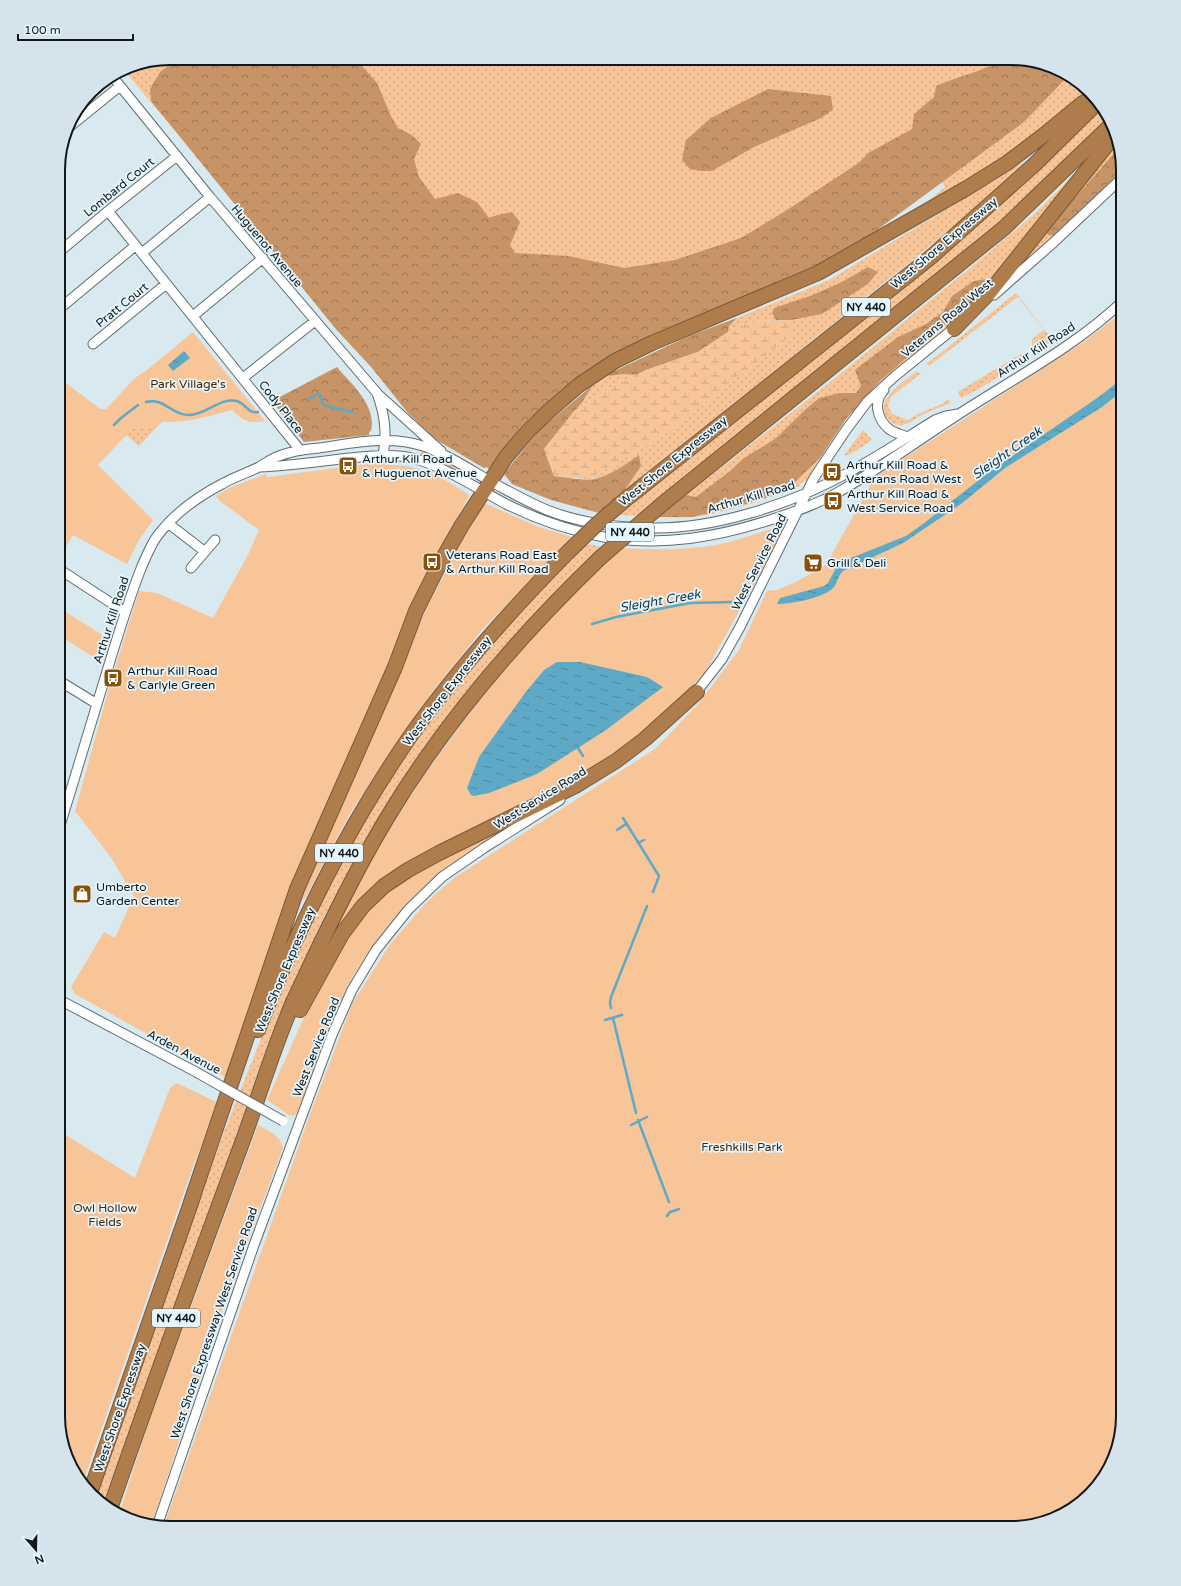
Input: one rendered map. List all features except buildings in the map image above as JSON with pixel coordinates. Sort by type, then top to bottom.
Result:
[{"type":"highway","points":[[191,1202],[297,889],[395,667],[416,611],[438,567],[506,457],[528,431],[579,385],[615,361],[652,343],[818,273],[844,259],[968,188],[1044,135],[1089,100]]},
{"type":"highway","name":"West Shore Expressway","points":[[92,1486],[191,1202],[265,1013],[295,942],[327,874],[366,806],[409,738],[454,678],[501,622],[596,525],[625,500],[931,257],[1035,164],[1094,106]]},
{"type":"highway","name":"West Shore Expressway","points":[[112,1503],[170,1335],[247,1129],[287,1016],[349,884],[387,818],[430,752],[477,689],[521,638],[560,596],[600,558],[660,506],[1004,228],[1107,129]]},
{"type":"highway","points":[[954,329],[990,292],[1111,140]]},
{"type":"highway","points":[[247,1129],[280,1051],[307,995],[342,934],[363,906],[384,886],[408,870],[439,853],[577,785],[616,761],[646,739],[697,692]]},
{"type":"street","name":"Huguenot Avenue","points":[[116,81],[210,198],[263,258],[377,393],[383,411],[386,440],[383,456]]},
{"type":"street","points":[[79,119],[120,86]]},
{"type":"street","name":"Lombard Court","points":[[65,247],[177,156]]},
{"type":"street","name":"Veterans Road West","points":[[807,493],[824,462],[867,402],[894,377],[954,329],[1053,244],[1116,184]]},
{"type":"street","points":[[142,253],[210,198]]},
{"type":"street","name":"Cody Place","points":[[108,211],[300,450]]},
{"type":"street","points":[[65,304],[135,246]]},
{"type":"street","points":[[193,316],[263,258]]},
{"type":"street","name":"Pratt Court","points":[[93,344],[166,284]]},
{"type":"street","name":"Arthur Kill Road","points":[[488,486],[520,510],[565,527],[604,537],[638,541],[670,541],[744,529],[798,510],[838,492],[1083,334],[1116,308]]},
{"type":"street","name":"Cody Place","points":[[243,378],[315,321]]},
{"type":"street","points":[[894,377],[880,394],[877,408],[880,420],[890,430],[906,437]]},
{"type":"street","points":[[377,393],[448,457],[488,486]]},
{"type":"street","name":"Arthur Kill Road","points":[[488,486],[561,515],[583,520],[615,525],[656,528],[695,525],[724,520],[807,493],[844,475],[935,420],[958,414]]},
{"type":"street","name":"Arthur Kill Road","points":[[65,809],[132,591],[148,553],[160,532],[185,509],[220,485],[277,456],[300,450],[386,440],[402,441],[424,446],[448,457]]},
{"type":"street","points":[[258,467],[383,456],[409,457],[431,463],[488,486]]},
{"type":"street","name":"West Service Road","points":[[296,1128],[332,1035],[352,990],[376,950],[408,910],[448,873],[625,757],[655,734],[697,692],[722,659],[740,627],[807,493]]},
{"type":"street","points":[[169,524],[204,551]]},
{"type":"street","points":[[191,568],[215,540]]},
{"type":"street","points":[[65,573],[125,612]]},
{"type":"street","points":[[65,684],[97,704]]},
{"type":"street","name":"Arden Avenue","points":[[65,1004],[196,1072],[296,1128]]},
{"type":"street","name":"West Shore Expressway West Service Road","points":[[159,1520],[223,1331],[296,1128]]},
{"type":"green space","points":[[163,65],[1018,65],[1029,67],[1057,88],[1064,80],[1084,95],[1014,153],[924,205],[945,187],[942,182],[843,255],[600,363],[561,390],[521,426],[489,469],[487,467],[484,468],[435,439],[408,413],[372,368],[335,328],[252,223],[127,74],[150,67]]},
{"type":"green space","points":[[170,65],[361,65],[377,83],[391,116],[398,128],[412,135],[421,144],[414,159],[419,177],[435,199],[458,193],[477,202],[489,218],[512,212],[520,222],[510,245],[515,253],[569,256],[624,268],[675,260],[741,238],[860,162],[868,153],[912,129],[914,114],[934,97],[936,86],[990,65],[1018,65],[1031,67],[1051,73],[1064,80],[1024,122],[843,255],[600,363],[561,390],[521,426],[489,469],[487,467],[484,468],[435,439],[408,413],[372,368],[335,328],[151,101],[150,89],[160,72]]},
{"type":"green space","points":[[768,89],[831,96],[833,110],[821,118],[754,147],[712,171],[690,169],[682,160],[686,140],[711,118]]},
{"type":"green space","points":[[1097,110],[1104,123],[1054,174],[997,226],[637,516],[619,515],[696,452]]},
{"type":"green space","points":[[1113,147],[1116,163],[1116,180],[1010,276]]},
{"type":"green space","points":[[1099,150],[985,289],[941,332],[880,383],[846,419],[807,480],[801,483],[800,486],[733,509],[706,515],[692,517],[658,517],[834,379],[975,264],[1032,216]]},
{"type":"green space","points":[[1114,153],[1116,176],[1056,236],[1048,235],[1046,231]]},
{"type":"green space","points":[[1025,161],[962,220],[625,490],[641,466],[639,455],[609,474],[602,477],[588,479],[664,435],[788,338],[791,320],[762,321],[740,324],[728,332],[729,326],[737,318],[829,280]]},
{"type":"green space","points":[[868,267],[878,272],[868,284],[822,314],[791,320],[776,320],[772,313],[774,308],[810,296],[842,282]]},
{"type":"green space","points":[[986,279],[980,291],[948,322],[880,381],[846,419],[820,458],[783,493],[732,508],[692,517],[658,517],[686,495],[696,497],[730,471],[744,458],[775,439],[819,398],[840,393],[856,393],[861,386],[855,370],[898,337],[926,324],[943,312],[952,296],[974,281]]},
{"type":"green space","points":[[1016,293],[1053,341],[1038,352],[1032,345],[1032,339],[1044,330],[1018,297],[929,366],[927,364],[919,370]]},
{"type":"green space","name":"Freshkills Park","points":[[1116,317],[1116,1416],[1115,1430],[1108,1456],[1102,1468],[1090,1485],[1069,1503],[1051,1513],[1025,1520],[1011,1521],[166,1521],[309,1117],[352,1004],[391,943],[427,902],[454,878],[655,749],[698,704],[739,650],[767,591],[777,590],[794,583],[826,565],[875,477],[1086,340]]},
{"type":"green space","points":[[737,318],[729,326],[728,332],[698,352],[646,370],[636,375],[623,374],[609,376],[608,374],[691,335]]},
{"type":"green space","points":[[791,320],[795,327],[788,338],[664,435],[588,479],[554,476],[544,449],[574,411],[608,389],[646,370],[698,352],[740,324],[762,321]]},
{"type":"green space","name":"Park Village's","points":[[193,332],[265,421],[247,421],[232,410],[189,420],[162,422],[157,427],[134,427],[98,465],[153,520],[139,540],[127,564],[73,535],[65,548],[65,382],[100,409],[106,409],[135,378]]},
{"type":"green space","points":[[1021,354],[1027,359],[979,389],[961,398],[958,393],[959,391]]},
{"type":"green space","points":[[337,367],[367,404],[372,421],[371,431],[369,432],[369,435],[304,442],[272,401]]},
{"type":"green space","points":[[917,371],[920,374],[891,397],[888,406],[892,414],[908,420],[920,413],[944,403],[947,400],[951,403],[926,413],[906,424],[894,424],[887,418],[884,411],[888,397],[899,385]]},
{"type":"green space","points":[[608,374],[609,376],[623,374],[636,375],[608,389],[574,411],[583,401],[593,385]]},
{"type":"green space","points":[[593,385],[583,401],[544,449],[554,476],[580,479],[595,479],[607,475],[639,455],[641,466],[625,490],[599,513],[551,500],[512,484],[504,474],[539,430]]},
{"type":"green space","points":[[134,427],[157,427],[139,446],[126,435]]},
{"type":"green space","points":[[863,430],[872,440],[856,451],[845,456],[845,454]]},
{"type":"green space","points":[[421,451],[442,458],[461,468],[458,472],[440,462],[420,455]]},
{"type":"green space","points":[[374,463],[401,465],[424,471],[456,486],[469,496],[430,566],[432,568],[276,933],[247,1013],[227,1078],[75,994],[71,987],[104,932],[115,938],[134,896],[110,856],[75,811],[111,681],[139,591],[157,593],[213,618],[248,555],[259,530],[220,501],[216,496],[229,488],[266,474],[267,477]]},
{"type":"green space","points":[[482,503],[539,527],[572,537],[482,630],[433,691],[389,753],[348,817],[305,899],[302,898],[426,609]]},
{"type":"green space","points":[[778,527],[783,528],[769,557],[702,678],[648,732],[597,767],[402,870],[339,932],[336,930],[382,841],[424,775],[483,695],[533,634],[621,548],[669,549],[704,547],[732,541]]},
{"type":"green space","points":[[587,544],[602,547],[516,633],[460,699],[362,845],[323,919],[296,985],[110,1502],[97,1491],[198,1198],[286,975],[313,912],[396,766],[452,689],[507,622]]},
{"type":"green space","points":[[65,611],[104,636],[97,659],[65,639]]},
{"type":"green space","points":[[514,821],[516,823],[452,865],[413,898],[375,942],[351,980],[330,1026],[298,1112],[294,1116],[289,1115],[267,1100],[308,1009],[354,927],[375,899],[401,879]]},
{"type":"green space","name":"Owl Hollow Fields","points":[[177,1083],[218,1103],[191,1172],[85,1477],[71,1450],[65,1423],[65,1134],[135,1178],[170,1088]]},
{"type":"green space","points":[[258,1125],[270,1131],[277,1137],[283,1148],[224,1304],[153,1519],[130,1513],[121,1508],[150,1418]]},
{"type":"water","points":[[184,351],[190,358],[173,371],[168,365]]},
{"type":"water","points":[[1116,383],[1116,396],[1102,407],[1005,468],[961,504],[903,543],[843,571],[830,591],[798,602],[777,604],[780,598],[824,586],[828,583],[836,568],[851,558],[906,536],[989,472]]},
{"type":"water","points":[[557,662],[580,662],[647,677],[663,687],[606,730],[537,774],[489,793],[474,796],[471,795],[467,788],[479,757],[525,693],[544,670]]},
{"type":"waterway","points":[[309,399],[317,394],[320,395],[323,404],[326,406],[352,412]]},
{"type":"waterway","points":[[146,402],[158,402],[177,412],[189,415],[201,412],[231,400],[240,402],[252,412],[258,412]]},
{"type":"waterway","points":[[114,425],[138,405]]},
{"type":"waterway","name":"Sleight Creek","points":[[592,624],[616,617],[690,603],[733,602]]},
{"type":"waterway","points":[[578,748],[583,756]]},
{"type":"waterway","points":[[623,818],[659,876],[653,892]]},
{"type":"waterway","points":[[617,830],[626,824]]},
{"type":"waterway","points":[[638,843],[644,840]]},
{"type":"waterway","points":[[611,1008],[611,997],[647,906]]},
{"type":"waterway","points":[[605,1020],[622,1015]]},
{"type":"waterway","points":[[613,1018],[636,1113]]},
{"type":"waterway","points":[[631,1125],[647,1117]]},
{"type":"waterway","points":[[638,1120],[669,1202]]},
{"type":"waterway","points":[[667,1216],[670,1212],[679,1209]]},
{"type":"place","name":"Arthur Kill Road & Huguenot Avenue","points":[[348,466]]},
{"type":"place","name":"Arthur Kill Road & Veterans Road West","points":[[832,472]]},
{"type":"place","name":"Arthur Kill Road & West Service Road","points":[[833,501]]},
{"type":"place","name":"Veterans Road East & Arthur Kill Road","points":[[432,562]]},
{"type":"place","name":"Grill & Deli","points":[[813,563]]},
{"type":"place","name":"Arthur Kill Road & Carlyle Green","points":[[113,678]]},
{"type":"place","name":"Umberto Garden Center","points":[[82,894]]}]
